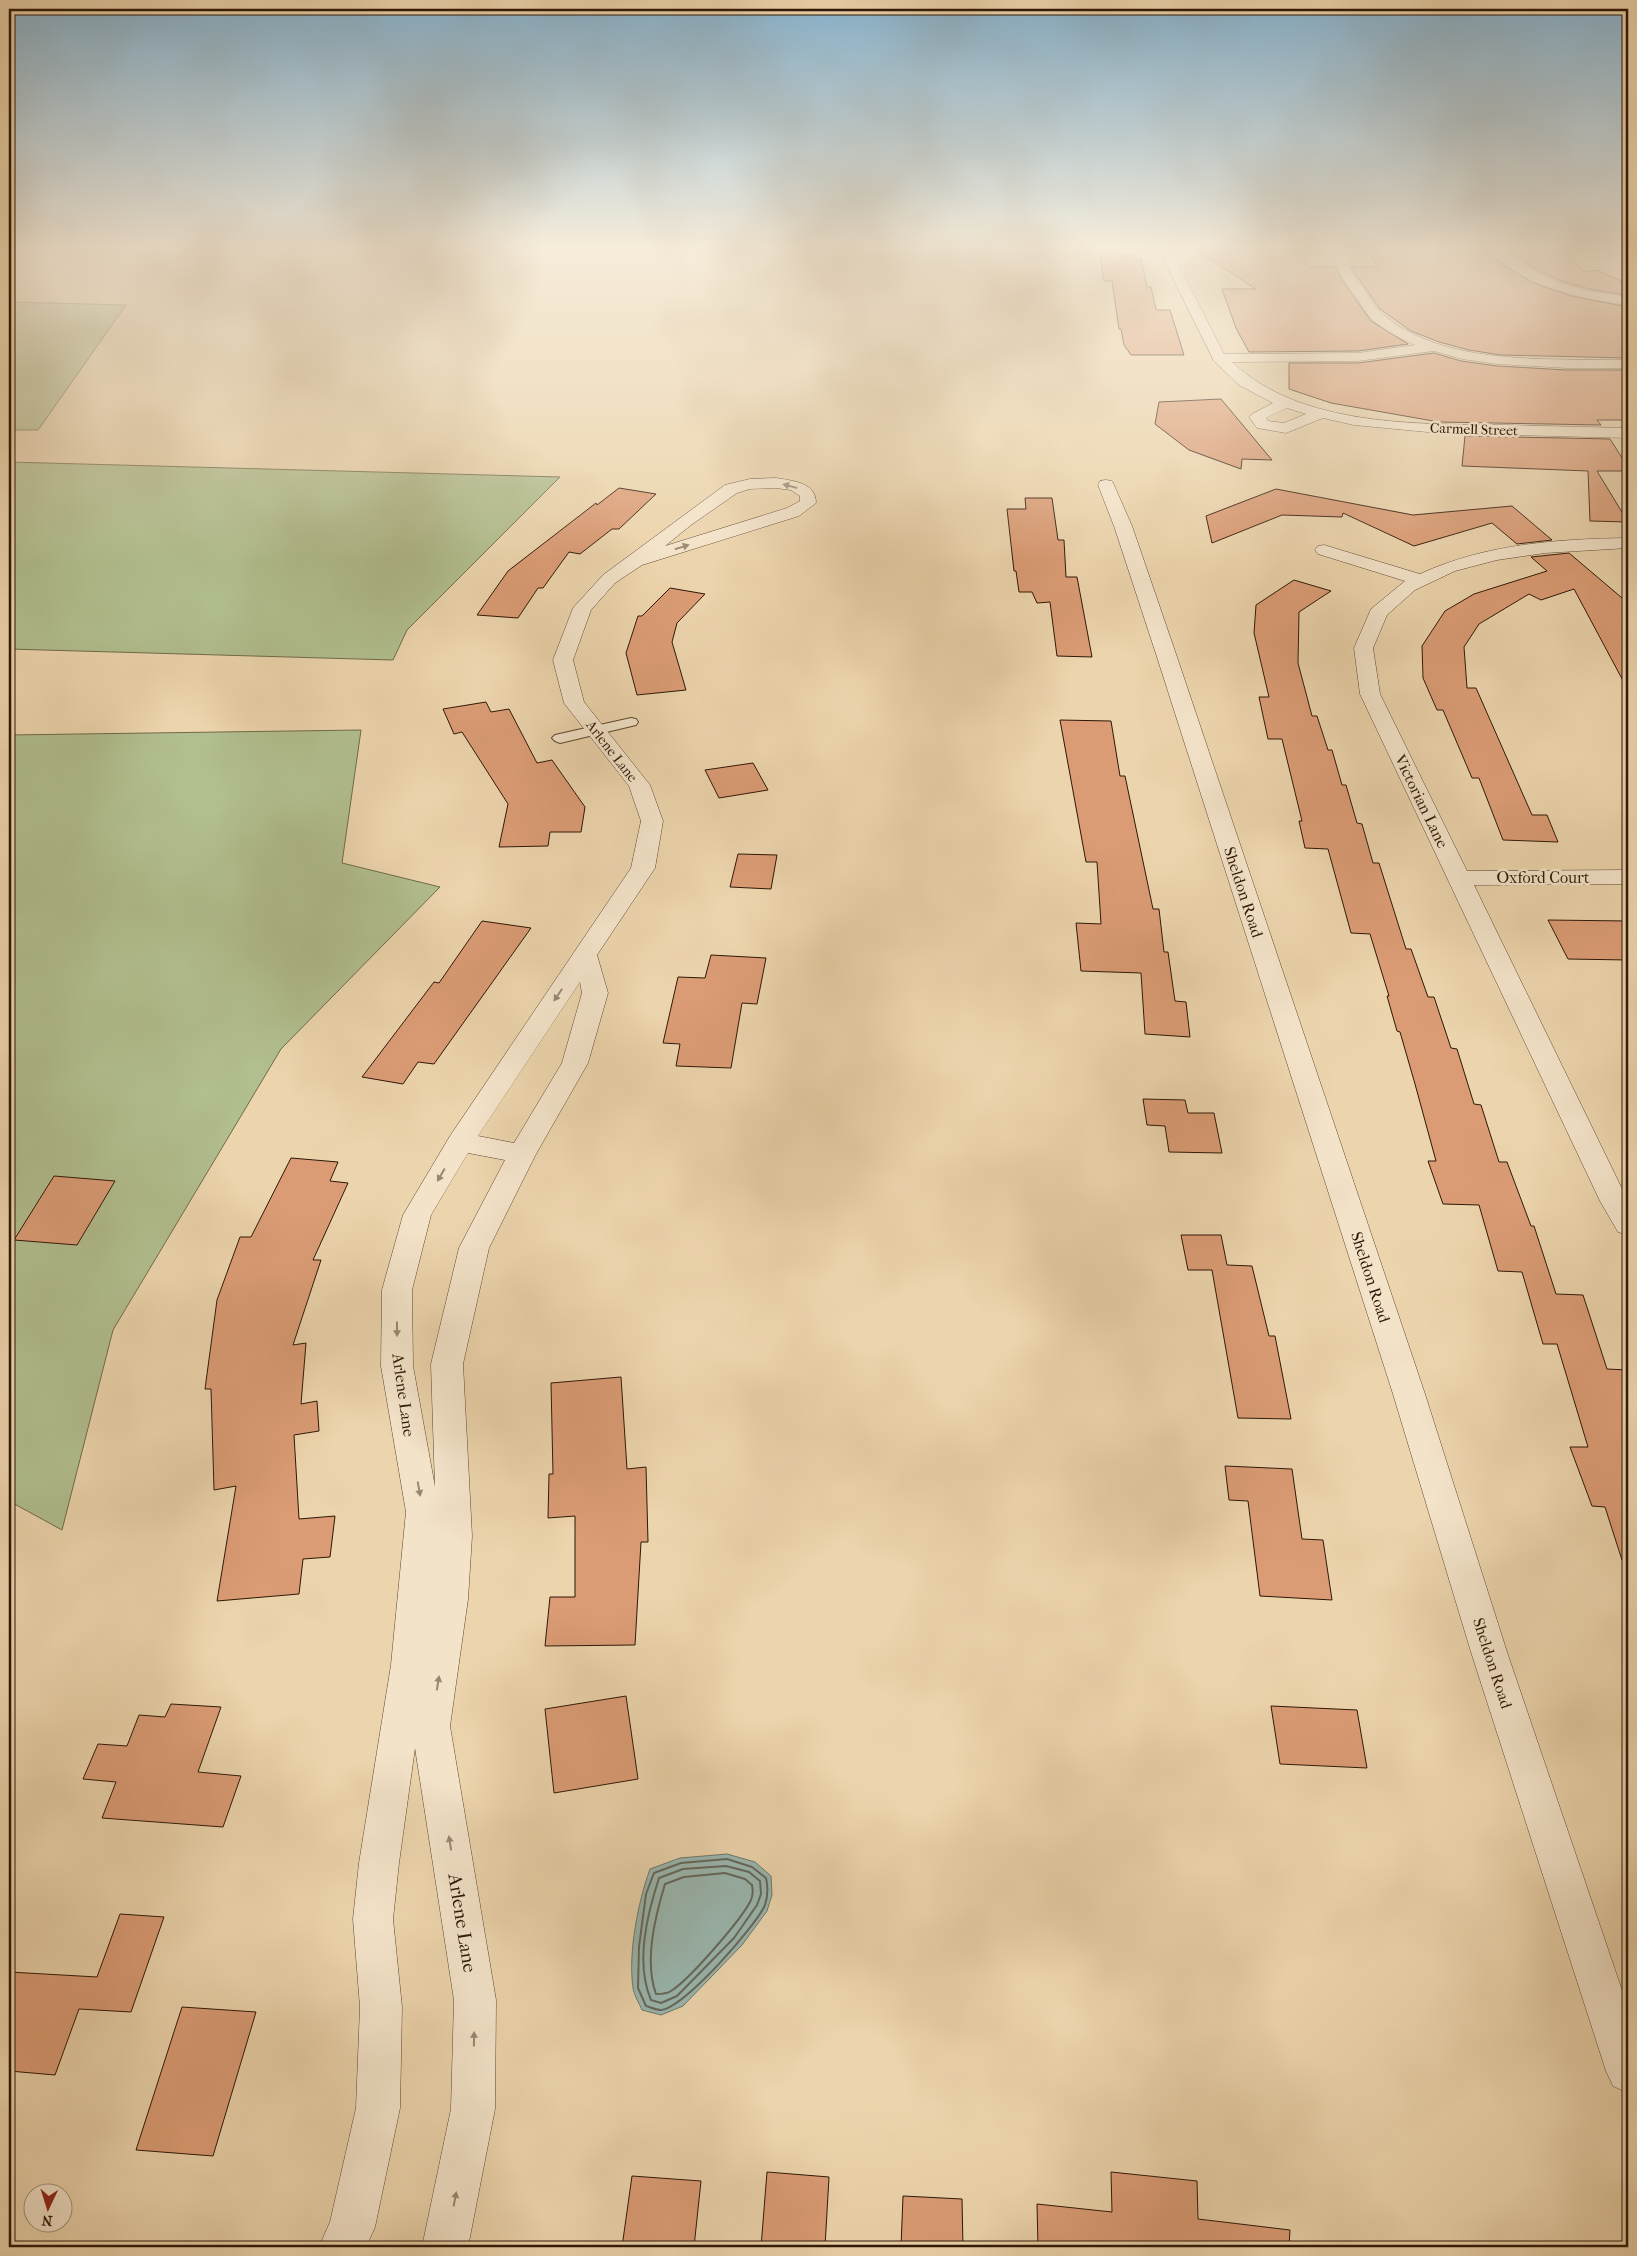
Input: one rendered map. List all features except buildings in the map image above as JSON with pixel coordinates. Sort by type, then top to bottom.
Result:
[{"type":"street","name":"Carmell Street","points":[[1216,351],[1228,369],[1242,381],[1285,403],[1322,414],[1419,428],[1628,433]]},
{"type":"street","points":[[1219,358],[1358,357],[1402,351]]},
{"type":"street","points":[[1460,351],[1510,360],[1628,364]]},
{"type":"street","name":"Carmell Street","points":[[1285,403],[1257,417],[1263,425],[1286,428],[1322,414]]},
{"type":"street","name":"Arlene Lane","points":[[342,2247],[352,2227],[378,2108],[381,2007],[374,1919],[379,1863],[409,1665],[423,1512],[397,1366],[397,1290],[418,1215],[460,1142],[642,868],[652,821],[639,784],[574,703],[563,660],[582,608],[609,578],[636,561],[686,521],[731,489],[750,484],[776,482],[796,486],[808,494],[808,503],[793,512],[636,561]]},
{"type":"street","name":"Sheldon Road","points":[[1106,485],[1124,526],[1180,695],[1409,1394],[1489,1652],[1628,2072]]},
{"type":"street","name":"Victorian Lane","points":[[1628,543],[1566,545],[1511,551],[1462,563],[1420,580],[1393,598],[1377,615],[1366,636],[1362,664],[1370,694],[1614,1201],[1628,1225]]},
{"type":"street","points":[[1324,550],[1420,580]]},
{"type":"street","name":"Oxford Court","points":[[1459,878],[1628,877]]},
{"type":"street","name":"Arlene Lane","points":[[445,2247],[473,2109],[475,2000],[431,1726],[450,1599],[455,1536],[448,1432],[447,1364],[474,1248],[522,1154],[575,1063],[596,993],[585,954]]},
{"type":"street","points":[[460,1142],[522,1154]]},
{"type":"street","points":[[415,1600],[450,1599]]},
{"type":"lane","points":[[560,738],[631,722]]},
{"type":"green space","points":[[9,351],[93,351],[38,430],[9,430]]},
{"type":"green space","points":[[9,462],[560,477],[407,630],[393,660],[9,649]]},
{"type":"green space","points":[[361,730],[342,863],[440,887],[281,1049],[113,1330],[62,1530],[9,1501],[9,735]]},
{"type":"water","points":[[727,1854],[755,1862],[771,1876],[772,1895],[767,1911],[742,1945],[683,2006],[661,2015],[642,2010],[633,1988],[632,1959],[638,1912],[650,1869],[680,1858]]}]
